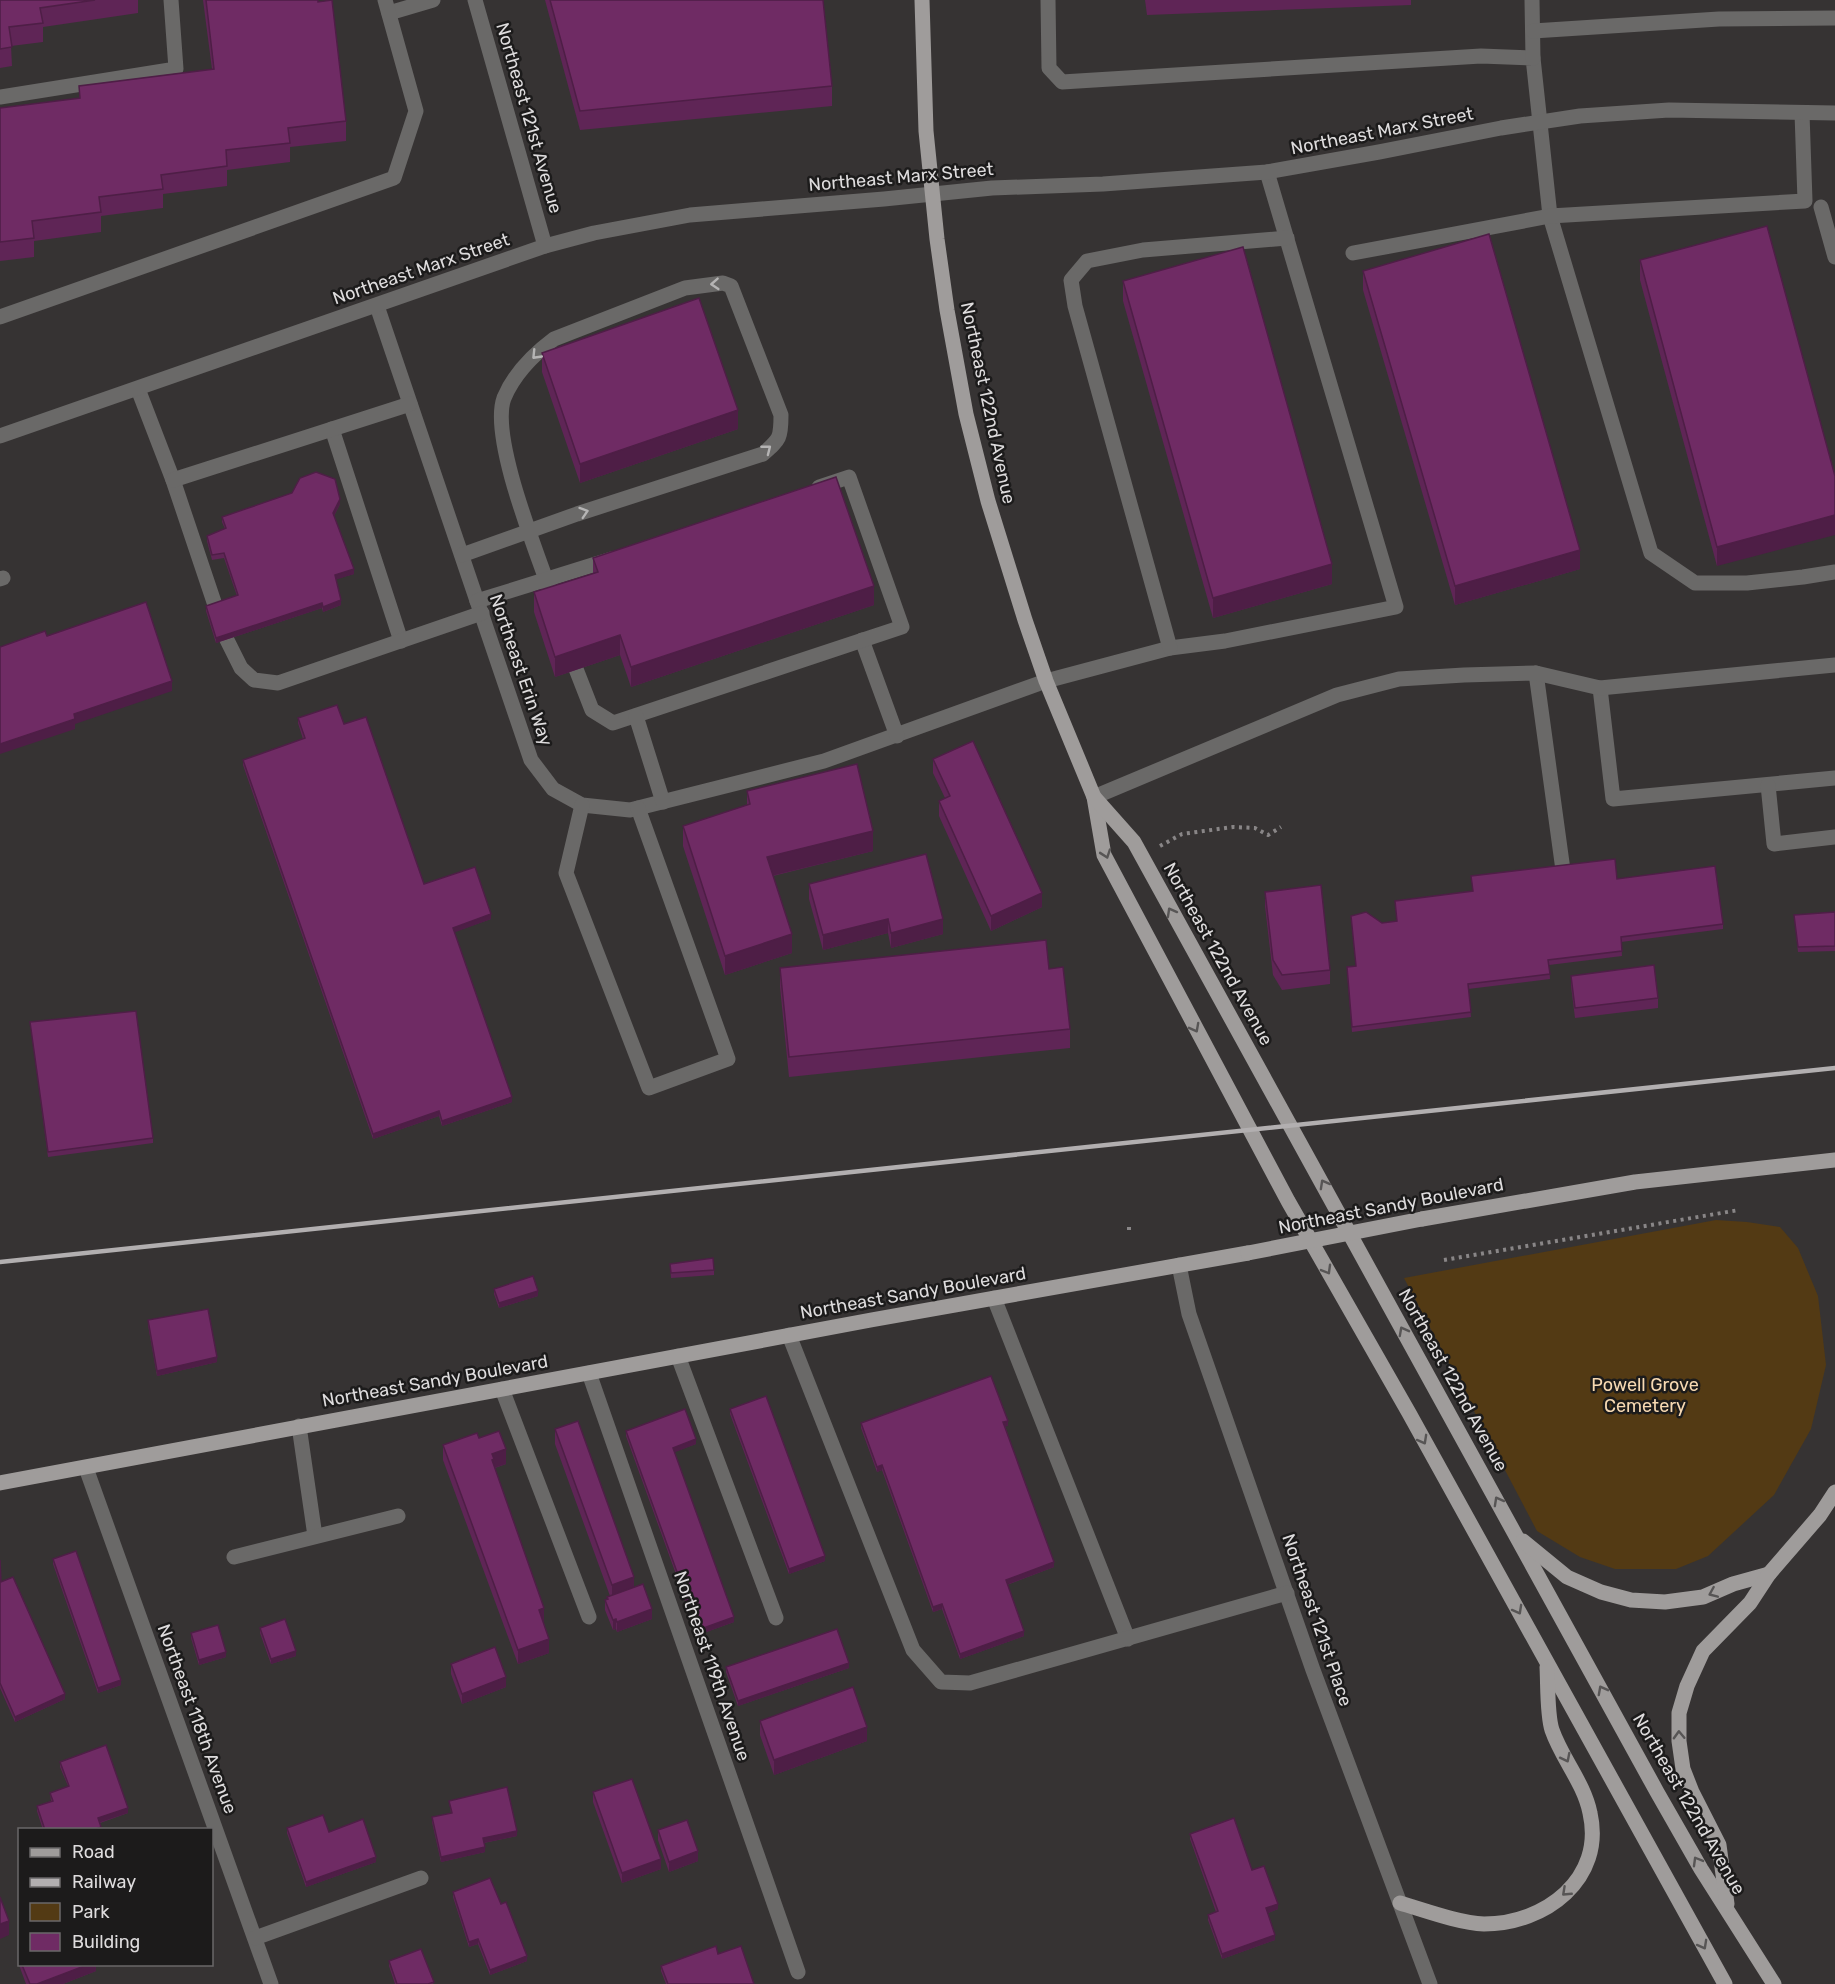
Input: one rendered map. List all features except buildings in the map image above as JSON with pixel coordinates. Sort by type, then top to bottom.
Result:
[{"type":"main road","name":"Northeast 122nd Avenue","points":[[922,0],[926,131],[932,194],[947,310],[971,433],[1001,545],[1046,681],[1094,797],[1104,855],[1288,1201],[1725,1984]]},
{"type":"main road","name":"Northeast 122nd Avenue","points":[[1094,797],[1134,842],[1657,1792],[1701,1869],[1774,1984]]},
{"type":"main road","name":"Northeast Sandy Boulevard","points":[[0,1483],[1422,1219],[1635,1182],[1835,1160]]},
{"type":"main road","points":[[1728,1910],[1719,1845],[1683,1769],[1679,1741],[1679,1713],[1687,1686],[1703,1651],[1750,1603],[1769,1574],[1820,1515],[1835,1492]]},
{"type":"main road","points":[[1517,1535],[1567,1577],[1601,1592],[1631,1600],[1665,1602],[1703,1597],[1734,1584],[1769,1574]]},
{"type":"main road","points":[[1400,1903],[1443,1916],[1482,1924],[1514,1922],[1546,1908],[1569,1891],[1586,1867],[1592,1841],[1590,1814],[1581,1788],[1552,1729],[1546,1661]]},
{"type":"street","points":[[0,97],[176,69],[171,0]]},
{"type":"street","points":[[0,317],[394,178],[416,111],[387,7],[433,0]]},
{"type":"street","name":"Northeast 121st Avenue","points":[[476,0],[545,246]]},
{"type":"street","points":[[1048,0],[1049,68],[1062,82],[1481,56],[1533,58]]},
{"type":"street","points":[[1532,0],[1533,58],[1550,216],[1651,553],[1695,583],[1747,583],[1835,572]]},
{"type":"street","points":[[1533,31],[1719,19],[1835,18]]},
{"type":"street","name":"Northeast Marx Street","points":[[0,436],[545,246],[594,232],[690,215],[992,188],[1103,184],[1267,172],[1580,116],[1669,110],[1835,113]]},
{"type":"street","points":[[1802,113],[1805,201]]},
{"type":"street","points":[[1170,648],[1075,306],[1071,280],[1087,261],[1143,250],[1287,238],[1267,172]]},
{"type":"street","points":[[1353,253],[1550,216],[1805,201],[1828,207],[1835,257]]},
{"type":"street","name":"Northeast Erin Way","points":[[377,306],[531,760],[553,789],[582,805],[630,810],[824,761],[1046,681],[1170,648],[1226,641],[1396,607],[1287,238]]},
{"type":"street","points":[[462,555],[529,532],[576,514],[763,454],[781,435],[781,416],[731,286],[723,283],[685,288],[554,339],[541,349],[520,372],[504,399],[503,438],[529,532],[555,605]]},
{"type":"street","points":[[138,388],[173,480],[216,608]]},
{"type":"street","points":[[173,480],[410,404]]},
{"type":"street","points":[[332,429],[401,641]]},
{"type":"street","points":[[576,669],[592,710],[613,723],[902,627],[849,477],[804,492]]},
{"type":"street","points":[[227,640],[241,668],[254,680],[278,683],[401,641],[479,607],[625,554]]},
{"type":"street","points":[[862,640],[897,736]]},
{"type":"street","points":[[1094,797],[1337,694],[1399,679],[1536,673],[1600,688],[1835,665]]},
{"type":"street","points":[[1536,673],[1563,870]]},
{"type":"street","points":[[1600,688],[1613,799],[1835,778]]},
{"type":"street","points":[[636,716],[663,802]]},
{"type":"street","points":[[1768,784],[1774,844],[1835,837]]},
{"type":"street","points":[[582,805],[566,873],[649,1088],[728,1059],[638,808]]},
{"type":"street","name":"Northeast 121st Place","points":[[1179,1265],[1189,1314],[1313,1670],[1430,1984]]},
{"type":"street","points":[[994,1298],[1128,1639]]},
{"type":"street","points":[[789,1335],[913,1650],[941,1682],[970,1683],[1287,1593]]},
{"type":"street","points":[[678,1356],[776,1618]]},
{"type":"street","name":"Northeast 119th Avenue","points":[[589,1373],[798,1972]]},
{"type":"street","points":[[502,1389],[589,1617]]},
{"type":"street","points":[[299,1426],[315,1536]]},
{"type":"street","name":"Northeast 118th Avenue","points":[[86,1468],[207,1827]]},
{"type":"street","points":[[234,1557],[398,1516]]},
{"type":"street","name":"Northeast 118th Avenue","points":[[213,1841],[255,1938],[268,1983]]},
{"type":"street","points":[[255,1938],[421,1878]]},
{"type":"path","points":[[1141,856],[1182,834],[1233,827],[1255,828],[1268,835],[1281,827]]},
{"type":"path","points":[[1444,1260],[1739,1210]]},
{"type":"green space","name":"Powell Grove Cemetery","points":[[1716,1220],[1780,1227],[1798,1248],[1818,1296],[1826,1365],[1811,1429],[1774,1495],[1708,1556],[1676,1569],[1615,1569],[1580,1557],[1537,1531],[1404,1278]]},
{"type":"railway","points":[[0,1262],[1835,1068]]}]
